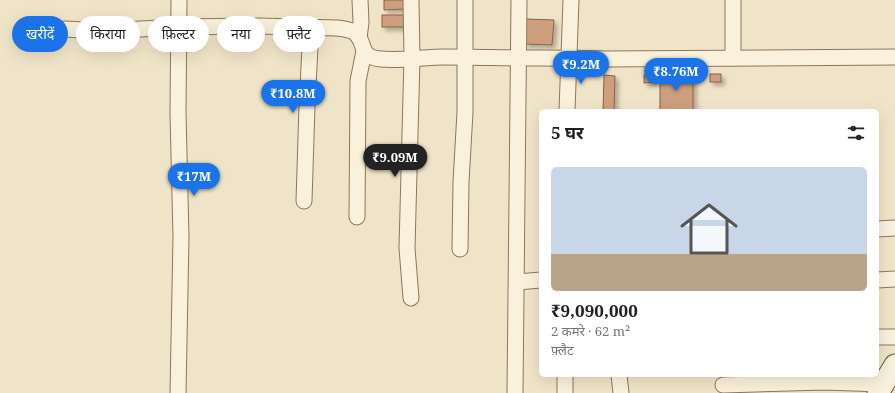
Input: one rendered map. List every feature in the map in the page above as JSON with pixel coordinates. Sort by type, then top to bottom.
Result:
[{"type":"street","points":[[178,0],[178,16]]},
{"type":"street","points":[[357,217],[358,81],[361,45],[360,0]]},
{"type":"street","points":[[410,298],[407,211],[412,58],[411,0]]},
{"type":"street","points":[[460,249],[461,182],[465,112],[465,0]]},
{"type":"street","points":[[515,393],[519,0]]},
{"type":"street","points":[[567,109],[571,0]]},
{"type":"street","points":[[733,0],[733,58]]},
{"type":"street","points":[[209,27],[273,26]]},
{"type":"street","points":[[325,28],[348,30],[355,33],[369,56],[382,59],[465,57],[895,57]]},
{"type":"street","points":[[68,29],[103,31],[148,29]]},
{"type":"street","points":[[178,52],[181,237],[178,393]]},
{"type":"street","points":[[304,201],[310,52]]},
{"type":"street","points":[[879,229],[895,228]]},
{"type":"street","points":[[879,280],[895,279]]},
{"type":"street","points":[[516,282],[539,280]]},
{"type":"street","points":[[879,337],[895,337]]},
{"type":"street","points":[[723,385],[824,382],[881,388],[895,365]]},
{"type":"street","points":[[565,377],[566,393]]},
{"type":"street","points":[[619,377],[621,393]]},
{"type":"building","points":[[384,0],[404,0],[404,9],[384,10]]},
{"type":"building","points":[[382,15],[405,15],[405,27],[382,27]]},
{"type":"building","points":[[526,19],[554,20],[552,45],[524,44]]},
{"type":"building","points":[[654,74],[654,82],[644,83],[644,75]]},
{"type":"building","points":[[660,74],[693,74],[693,109],[660,109]]},
{"type":"building","points":[[710,74],[721,74],[721,82],[710,82]]},
{"type":"building","points":[[604,75],[615,76],[614,109],[603,109]]}]
